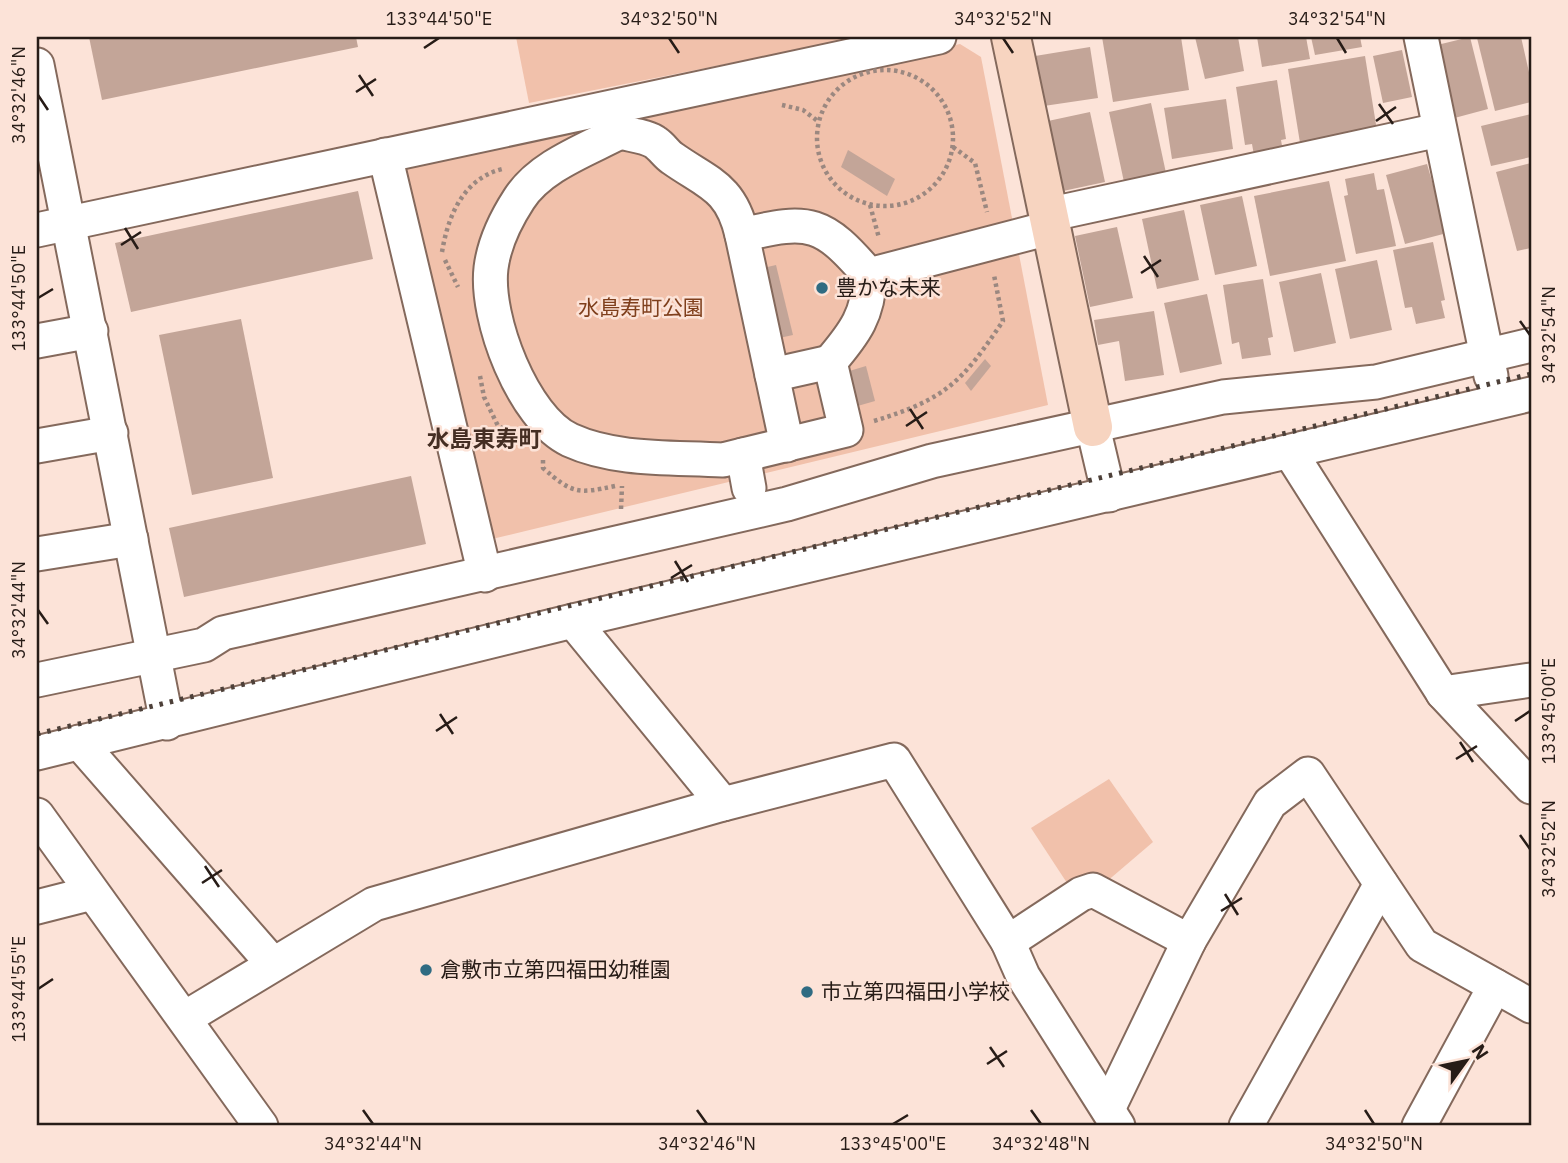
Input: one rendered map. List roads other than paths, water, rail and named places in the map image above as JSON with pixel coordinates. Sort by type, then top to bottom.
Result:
[{"type":"street","points":[[37,230],[71,225],[385,155],[618,118],[939,37]]},
{"type":"street","points":[[1011,37],[1048,222],[1109,495]]},
{"type":"street","points":[[1421,37],[1497,402]]},
{"type":"street","points":[[37,65],[42,119],[71,225],[167,723]]},
{"type":"street","points":[[618,118],[654,141],[671,157],[703,175],[729,201],[738,217],[787,444]]},
{"type":"street","points":[[618,118],[537,177],[520,198],[501,233],[491,268],[492,297],[497,322],[516,376],[538,414],[567,438],[595,450],[723,460],[846,430],[830,362]]},
{"type":"street","points":[[869,275],[1048,222],[1439,130]]},
{"type":"street","points":[[385,155],[485,575]]},
{"type":"street","points":[[742,235],[790,225],[813,227],[840,241],[869,275],[870,298],[859,324],[830,362],[772,375]]},
{"type":"street","points":[[37,341],[91,331]]},
{"type":"street","points":[[37,680],[204,645],[223,633],[787,504],[932,461],[1223,397],[1376,382],[1531,345]]},
{"type":"street","points":[[37,753],[573,621],[1531,394]]},
{"type":"street","points":[[37,446],[111,433]]},
{"type":"street","points":[[1290,452],[1443,693],[1531,787]]},
{"type":"street","points":[[743,454],[749,488]]},
{"type":"street","points":[[37,554],[131,539]]},
{"type":"street","points":[[573,621],[723,804]]},
{"type":"street","points":[[1443,693],[1531,680]]},
{"type":"street","points":[[79,743],[273,964]]},
{"type":"street","points":[[185,1018],[374,904],[723,804],[894,760],[1008,942],[1023,976],[1113,1118]]},
{"type":"street","points":[[1113,1118],[1189,941],[1270,803],[1308,774],[1422,945],[1531,1006]]},
{"type":"street","points":[[37,815],[261,1126]]},
{"type":"street","points":[[1246,1126],[1381,884]]},
{"type":"street","points":[[1008,942],[1081,894],[1093,890],[1189,941]]},
{"type":"street","points":[[37,907],[92,893]]},
{"type":"street","points":[[1419,1126],[1495,986]]},
{"type":"railway","points":[[37,734],[1531,374]]},
{"type":"place","name":"豊かな未来","points":[[822,288]]},
{"type":"place","name":"倉敷市立第四福田幼稚園","points":[[426,970]]},
{"type":"place","name":"市立第四福田小学校","points":[[807,992]]},
{"type":"district","name":"水島東寿町","points":[[484,439]]},
{"type":"park label","name":"水島寿町公園","points":[[641,308]]}]
